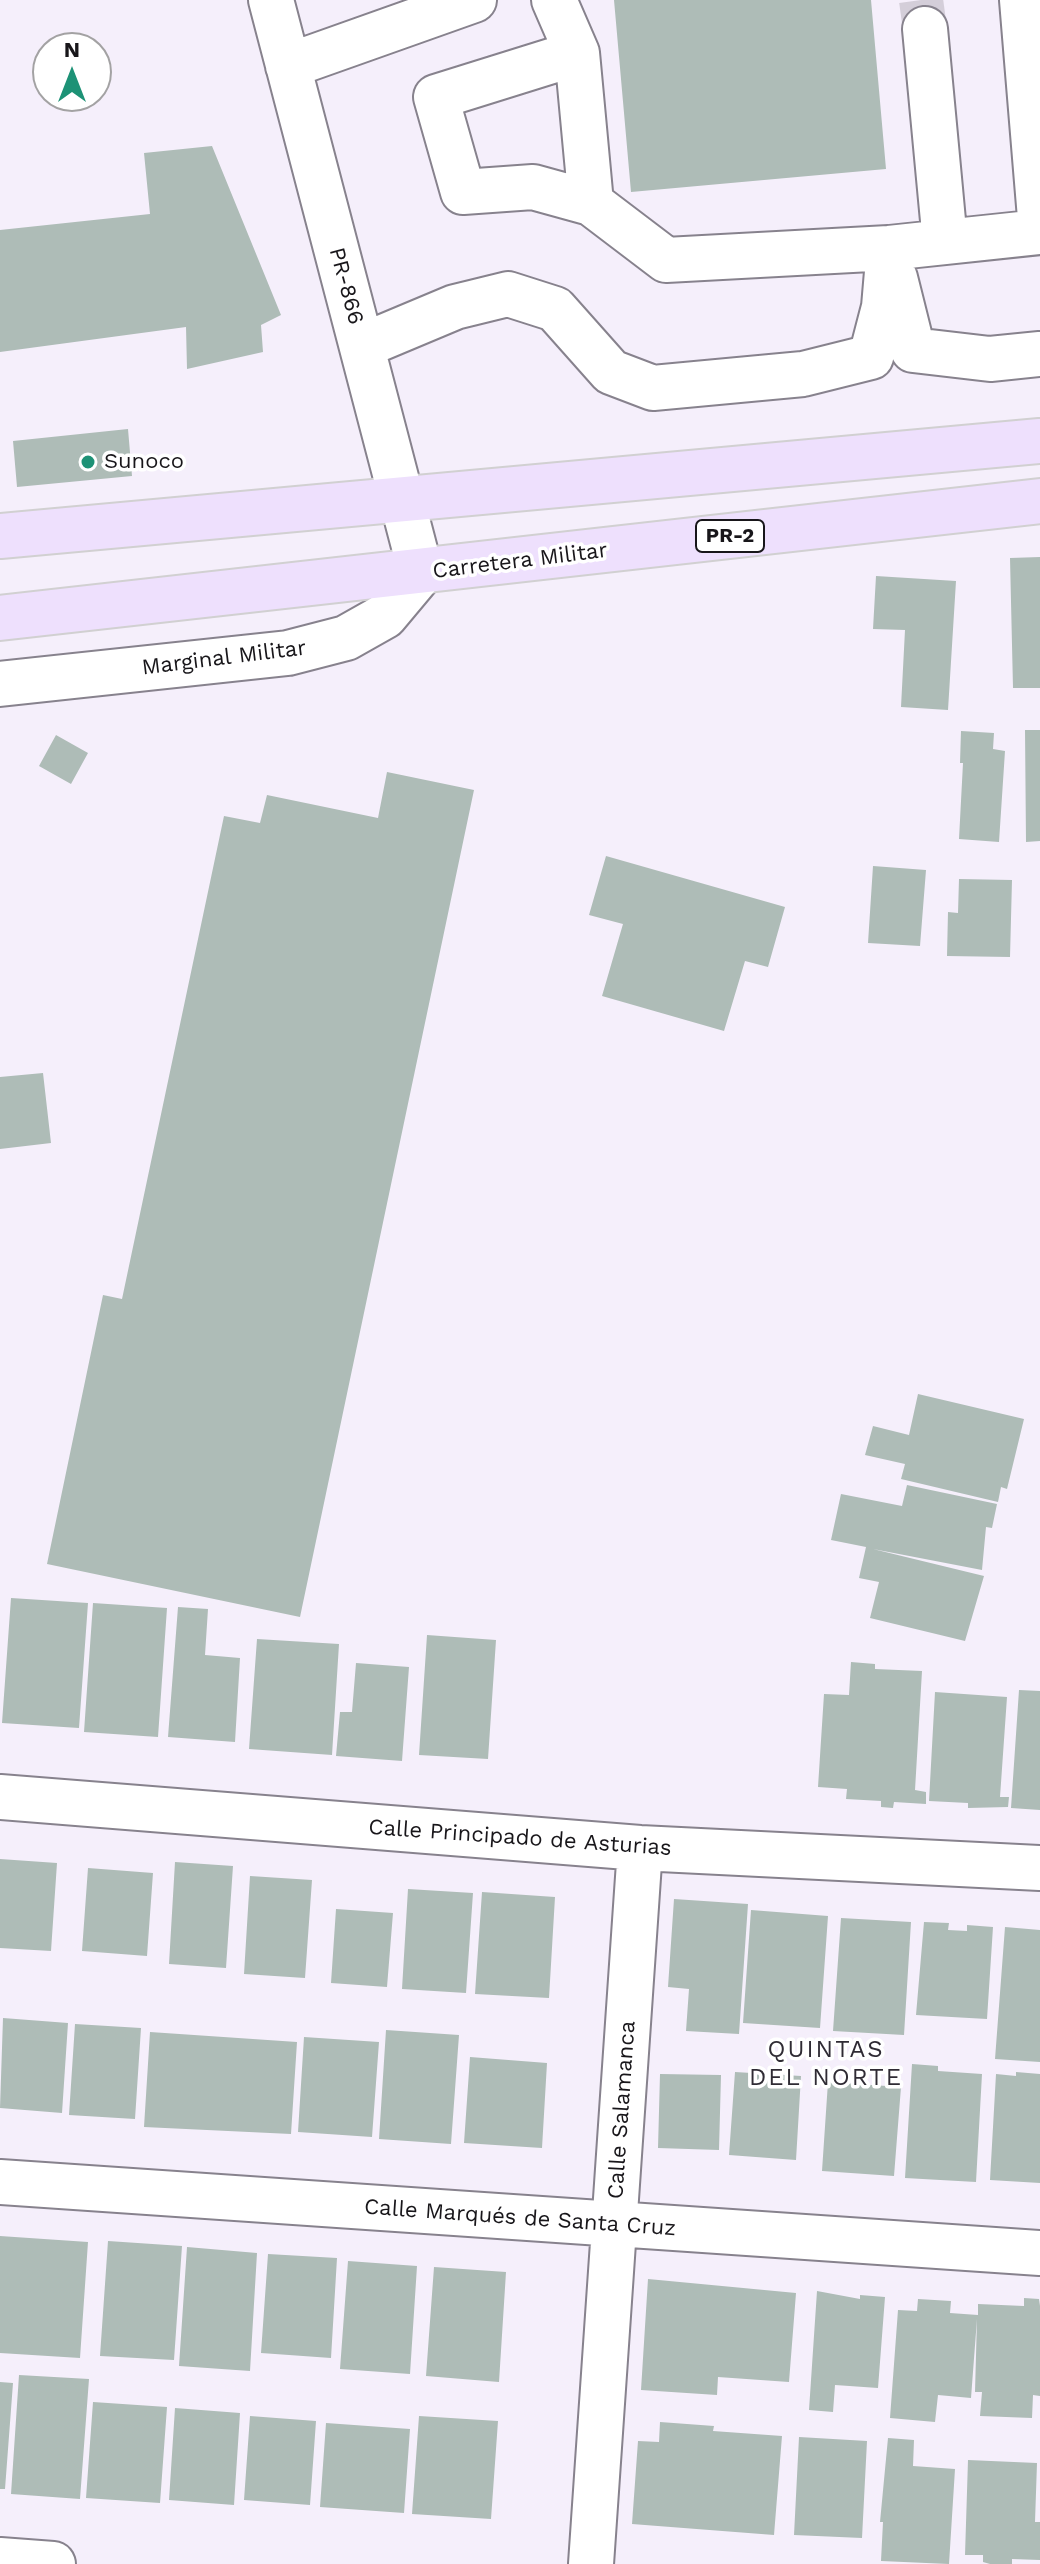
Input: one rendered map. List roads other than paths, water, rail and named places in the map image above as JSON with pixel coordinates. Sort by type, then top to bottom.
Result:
[{"type":"main road","points":[[0,536],[1040,441]]},
{"type":"main road","name":"Carretera Militar","points":[[0,618],[1040,501]]},
{"type":"street","name":"PR-866","points":[[271,0],[421,573]]},
{"type":"street","points":[[288,66],[474,0]]},
{"type":"street","points":[[554,0],[577,53],[591,203]]},
{"type":"street","points":[[1022,0],[1040,218]]},
{"type":"street","points":[[925,29],[945,242]]},
{"type":"street","points":[[577,53],[436,97],[463,192],[533,187],[591,203],[666,260],[889,248],[1040,232]]},
{"type":"street","points":[[362,346],[455,307],[508,294],[555,309],[611,372],[653,388],[803,374],[871,357],[884,307],[889,248]]},
{"type":"street","points":[[889,248],[913,350],[990,359],[1040,354]]},
{"type":"street","name":"Marginal Militar","points":[[0,684],[288,653],[346,638],[385,616],[421,573]]},
{"type":"street","name":"Calle Principado de Asturias","points":[[0,1797],[640,1848],[1040,1868]]},
{"type":"street","name":"Calle Salamanca","points":[[591,2564],[640,1848]]},
{"type":"street","name":"Calle Marqués de Santa Cruz","points":[[0,2182],[1040,2253]]},
{"type":"street","points":[[0,2560],[53,2564]]},
{"type":"tunnel","points":[[921,0],[925,29]]},
{"type":"place","name":"Sunoco","points":[[88,462]]},
{"type":"district","name":"QUINTAS DEL NORTE","points":[[826,2064]]}]
